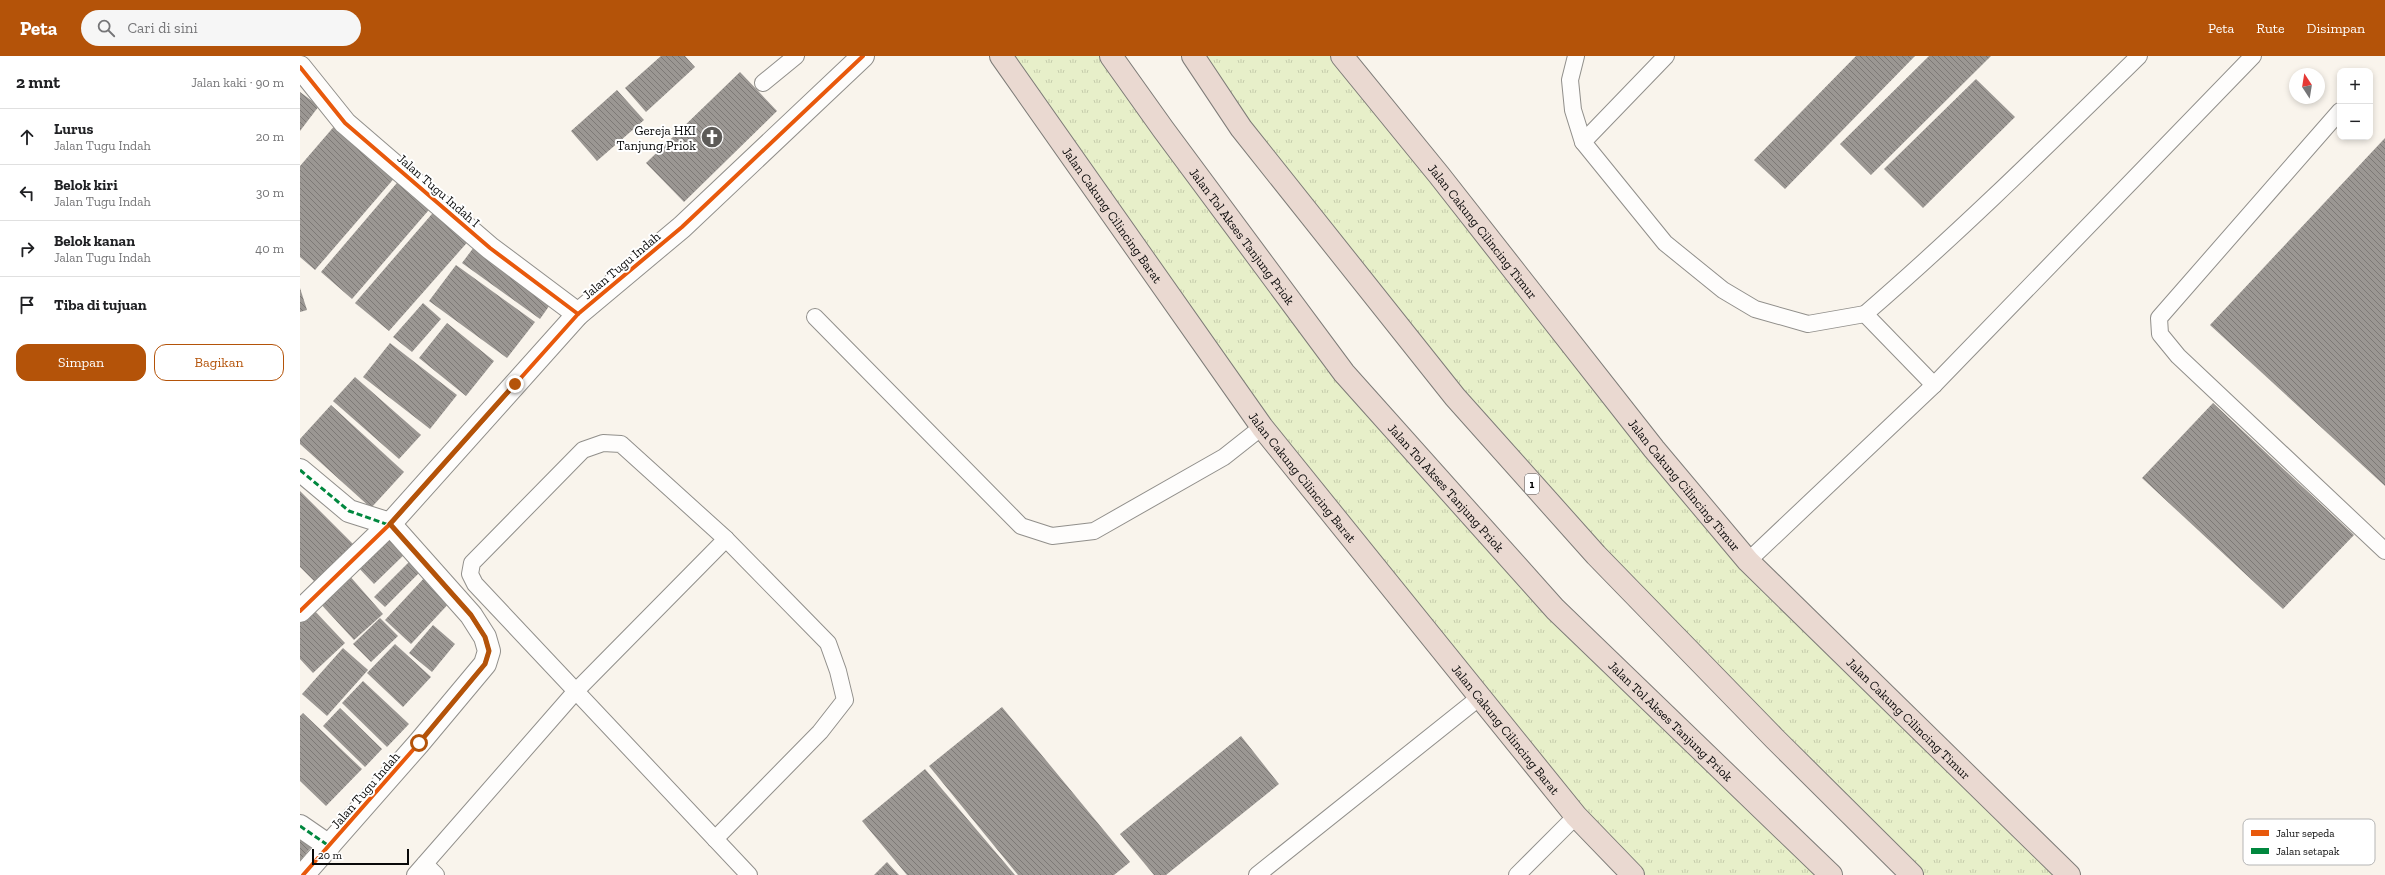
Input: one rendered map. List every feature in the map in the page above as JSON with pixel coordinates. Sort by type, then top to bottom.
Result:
[{"type":"highway","name":"Jalan Cakung Cilincing Barat","points":[[1002,56],[1262,427],[1576,816],[1633,875]]},
{"type":"highway","name":"Jalan Tol Akses Tanjung Priok","points":[[1111,56],[1162,129],[1344,373],[1555,609],[1831,875]]},
{"type":"highway","name":"1","points":[[1193,56],[1241,128],[1465,409],[1596,555],[1775,738],[1912,875]]},
{"type":"highway","name":"Jalan Cakung Cilincing Timur","points":[[1342,56],[1439,175],[1654,449],[1748,561],[2069,875]]},
{"type":"street","name":"Jalan Tugu Indah","points":[[303,875],[485,664],[489,651],[485,637],[471,615],[390,524],[578,314],[682,227],[863,56]]},
{"type":"street","name":"Jalan Tugu Indah I","points":[[300,67],[345,123],[490,248],[578,314]]},
{"type":"street","points":[[300,470],[349,511],[390,524],[300,611]]},
{"type":"street","points":[[300,826],[329,846]]},
{"type":"lane","points":[[763,83],[796,56]]},
{"type":"lane","points":[[1576,56],[1570,80],[1573,110],[1583,142],[1665,243],[1723,290],[1755,309],[1808,324],[1865,314],[1913,273],[2139,56]]},
{"type":"lane","points":[[1583,142],[1666,56]]},
{"type":"lane","points":[[1748,561],[1934,385],[2253,56]]},
{"type":"lane","points":[[2337,115],[2159,318],[2160,334],[2178,356],[2385,551]]},
{"type":"lane","points":[[1865,314],[1934,385]]},
{"type":"lane","points":[[815,317],[1021,526],[1052,536],[1094,531],[1224,457],[1262,427]]},
{"type":"lane","points":[[715,839],[820,732],[845,700],[838,671],[828,643],[726,539],[621,444],[603,443],[583,450],[472,563],[470,574],[475,584],[575,692],[749,875]]},
{"type":"lane","points":[[436,875],[420,870],[575,692],[726,539]]},
{"type":"lane","points":[[1257,875],[1480,697]]},
{"type":"lane","points":[[1517,875],[1576,816]]},
{"type":"green space","points":[[1001,56],[1112,56],[1344,373],[1555,609],[1832,875],[1633,875],[1262,427]]},
{"type":"green space","points":[[1193,56],[1342,56],[1696,499],[2069,875],[1912,875],[1546,499]]},
{"type":"building","points":[[661,56],[685,56],[695,67],[646,112],[625,88]]},
{"type":"building","points":[[1856,56],[1915,56],[1785,189],[1754,160]]},
{"type":"building","points":[[1929,56],[1991,56],[1871,175],[1840,144]]},
{"type":"building","name":"Gereja HKI Tanjung Priok","points":[[740,72],[777,111],[684,202],[646,163]]},
{"type":"building","points":[[1976,79],[2015,117],[1923,208],[1884,169]]},
{"type":"building","points":[[617,90],[644,120],[597,161],[571,131]]},
{"type":"building","points":[[300,92],[319,106],[300,131]]},
{"type":"building","points":[[337,123],[397,175],[315,270],[300,257],[300,166]]},
{"type":"building","points":[[2385,138],[2385,486],[2210,325]]},
{"type":"building","points":[[402,177],[434,204],[352,299],[321,272]]},
{"type":"building","points":[[438,207],[472,237],[389,331],[355,303]]},
{"type":"building","points":[[477,243],[554,299],[540,319],[462,263]]},
{"type":"building","points":[[456,265],[535,322],[507,358],[429,301]]},
{"type":"building","points":[[300,288],[307,310],[300,312]]},
{"type":"building","points":[[423,303],[441,319],[412,352],[393,337]]},
{"type":"building","points":[[447,323],[494,361],[466,396],[419,358]]},
{"type":"building","points":[[390,343],[457,395],[430,429],[363,377]]},
{"type":"building","points":[[355,377],[421,435],[399,459],[333,401]]},
{"type":"building","points":[[2213,403],[2354,535],[2283,609],[2142,478]]},
{"type":"building","points":[[331,405],[404,472],[371,508],[300,444],[300,439]]},
{"type":"building","points":[[300,491],[355,546],[316,583],[300,567]]},
{"type":"building","points":[[392,531],[410,549],[374,584],[356,565]]},
{"type":"building","points":[[414,557],[425,567],[385,607],[374,597]]},
{"type":"building","points":[[348,574],[383,614],[354,640],[318,601]]},
{"type":"building","points":[[427,575],[453,599],[411,644],[385,620]]},
{"type":"building","points":[[312,608],[345,643],[313,673],[300,659],[300,619]]},
{"type":"building","points":[[380,618],[398,636],[371,662],[353,644]]},
{"type":"building","points":[[433,625],[455,644],[432,672],[409,653]]},
{"type":"building","points":[[395,644],[431,677],[403,707],[367,673]]},
{"type":"building","points":[[343,648],[368,670],[327,716],[302,694]]},
{"type":"building","points":[[363,681],[409,724],[387,747],[342,703]]},
{"type":"building","points":[[1002,707],[1130,862],[1114,875],[1018,875],[929,766]]},
{"type":"building","points":[[340,708],[382,749],[365,767],[323,726]]},
{"type":"building","points":[[303,713],[362,769],[326,806],[300,781],[300,716]]},
{"type":"building","points":[[1241,736],[1279,784],[1166,875],[1154,875],[1120,834]]},
{"type":"building","points":[[925,769],[1015,875],[907,875],[862,821]]},
{"type":"building","points":[[300,829],[316,841],[300,861]]},
{"type":"building","points":[[887,862],[899,875],[874,875]]},
{"type":"marked path","points":[[300,470],[349,511],[389,525]]},
{"type":"marked path","points":[[300,826],[329,846]]},
{"type":"cycle path","points":[[300,611],[390,524],[578,314],[682,227],[863,56]]},
{"type":"cycle path","points":[[300,67],[345,123],[490,248],[578,314]]},
{"type":"cycle path","points":[[303,875],[419,743],[485,664],[489,651],[485,637],[471,615],[390,524]]},
{"type":"place","name":"Gereja HKI Tanjung Priok","points":[[712,137]]},
{"type":"route","points":[[419,743],[485,664],[489,651],[485,637],[471,615],[390,524],[515,384]]}]
